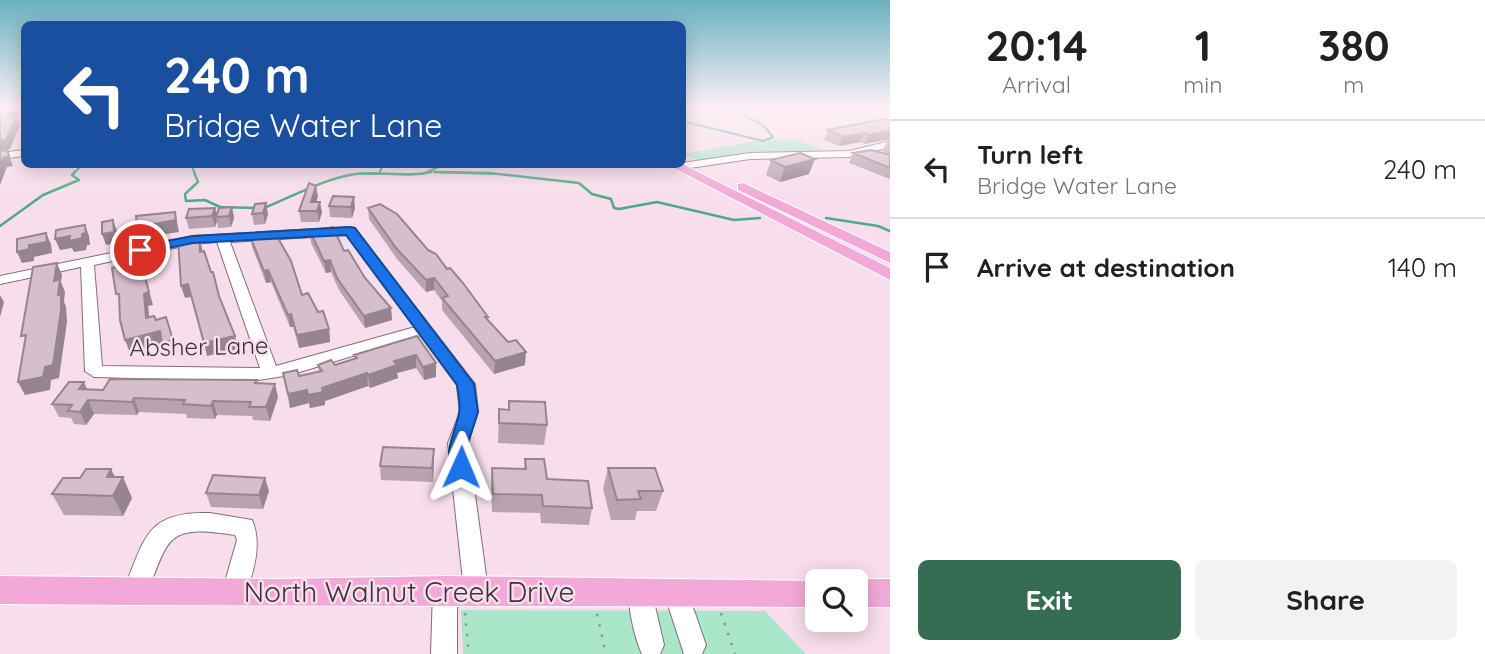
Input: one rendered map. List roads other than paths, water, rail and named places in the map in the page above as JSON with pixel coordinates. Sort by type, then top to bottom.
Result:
[{"type":"main road","points":[[686,165],[890,258]]},
{"type":"main road","points":[[686,166],[890,275]]},
{"type":"main road","name":"North Walnut Creek Drive","points":[[0,590],[445,590],[473,598],[640,593],[805,593]]},
{"type":"main road","points":[[868,593],[890,593]]},
{"type":"street","points":[[686,162],[750,156],[830,155],[890,144]]},
{"type":"street","points":[[861,151],[880,159]]},
{"type":"street","points":[[0,156],[21,153]]},
{"type":"street","points":[[0,280],[193,240],[350,231],[466,384],[469,412],[458,443],[473,598]]},
{"type":"street","points":[[222,237],[270,372]]},
{"type":"street","name":"Absher Lane","points":[[87,261],[94,372],[253,376],[425,329]]},
{"type":"street","points":[[135,592],[157,538],[184,523],[216,521],[244,527],[248,540],[234,592]]},
{"type":"street","points":[[444,654],[445,590]]},
{"type":"street","points":[[640,593],[652,645]]},
{"type":"street","points":[[676,593],[693,645]]},
{"type":"waterway","points":[[749,138],[763,141],[772,138]]},
{"type":"waterway","points":[[0,226],[43,195],[79,180],[72,175],[79,168]]},
{"type":"waterway","points":[[193,168],[195,174]]},
{"type":"waterway","points":[[379,173],[382,168]]},
{"type":"waterway","points":[[426,172],[436,168]]},
{"type":"waterway","points":[[194,172],[198,182],[185,194],[186,201],[205,200],[220,207],[256,208]]},
{"type":"waterway","points":[[379,173],[426,172]]},
{"type":"waterway","points":[[426,172],[431,172]]},
{"type":"waterway","points":[[495,174],[434,172],[489,173],[579,183],[592,194],[611,199],[614,208],[619,209],[657,202],[734,220],[760,218]]},
{"type":"waterway","points":[[264,208],[343,176],[379,173]]},
{"type":"waterway","points":[[361,174],[379,174]]},
{"type":"waterway","points":[[379,174],[386,174]]},
{"type":"waterway","points":[[826,218],[878,226],[890,231]]}]
